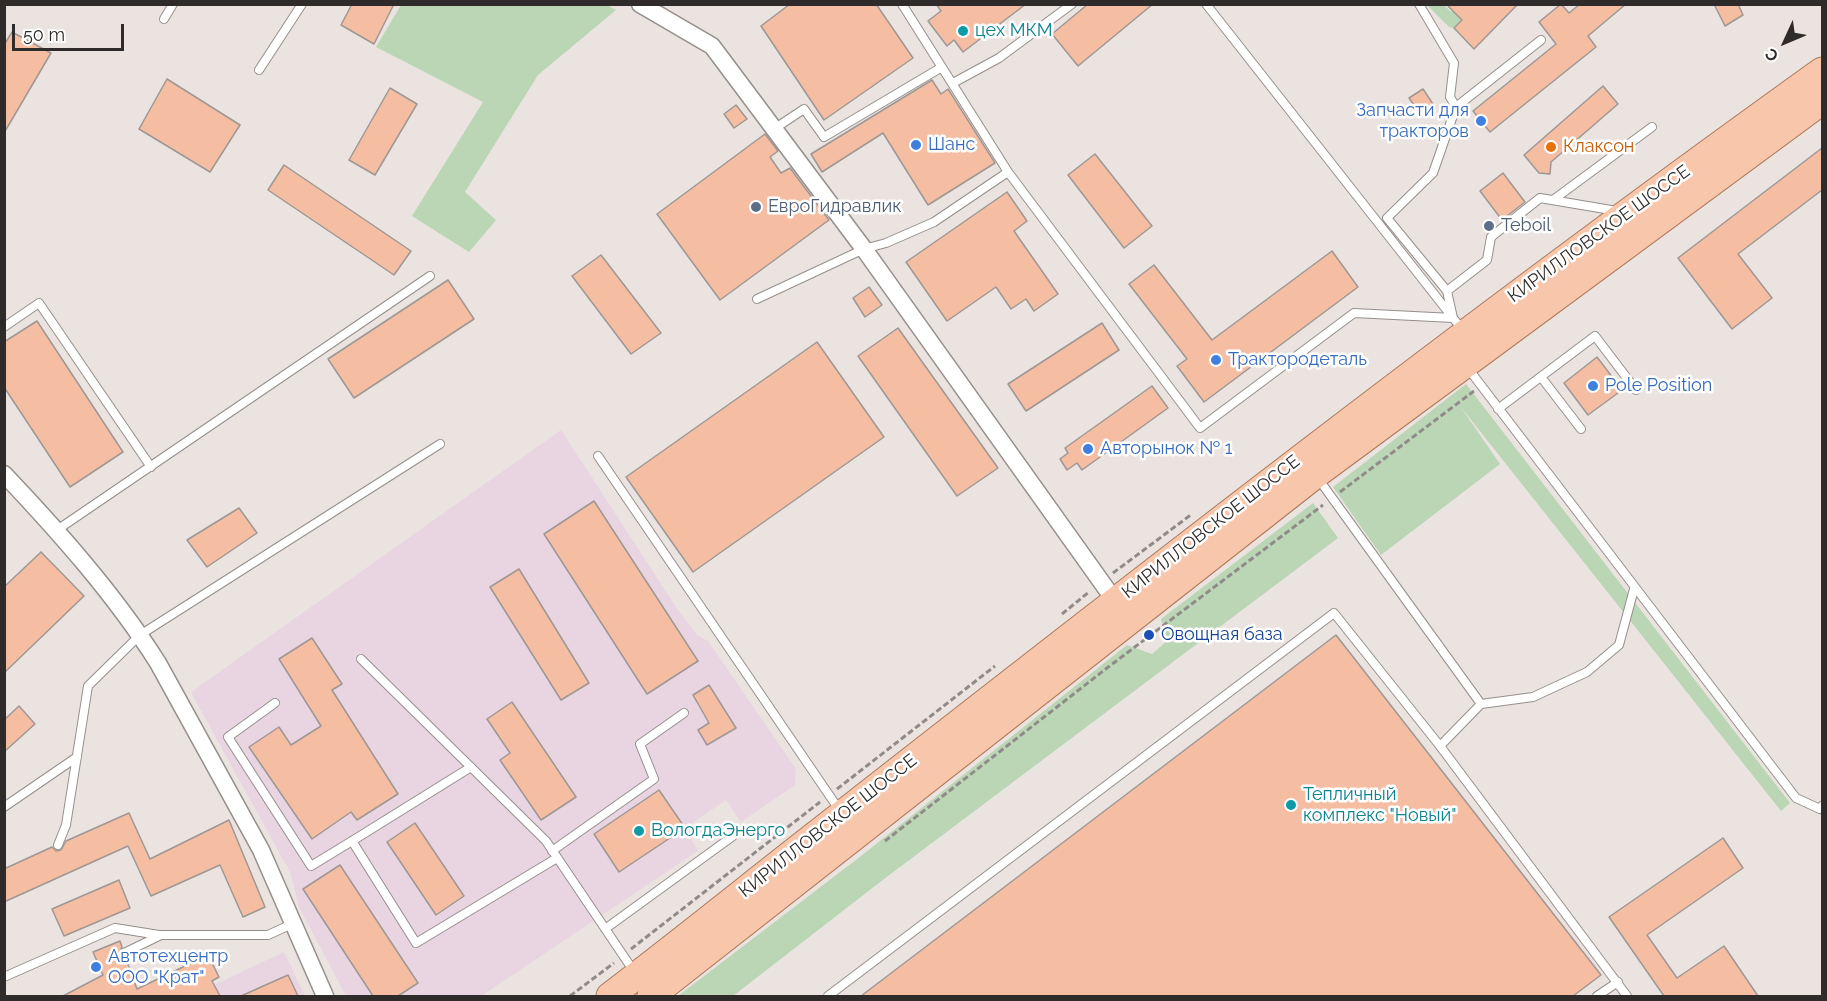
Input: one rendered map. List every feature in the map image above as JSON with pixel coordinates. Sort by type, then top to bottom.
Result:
[{"type":"main road","name":"КИРИЛЛОВСКОЕ ШОССЕ","points":[[610,996],[644,986],[1122,611],[1458,339],[1627,211],[1822,71]]},
{"type":"main road","name":"КИРИЛЛОВСКОЕ ШОССЕ","points":[[644,986],[842,814],[1122,611],[1315,475],[1458,339],[1822,101]]},
{"type":"street","points":[[646,6],[712,46],[864,249],[1122,611]]},
{"type":"street","points":[[4,474],[57,530],[140,635],[261,850],[325,996]]},
{"type":"lane","points":[[164,19],[173,4]]},
{"type":"lane","points":[[259,70],[302,4]]},
{"type":"lane","points":[[902,4],[1008,172],[1200,428],[1354,313],[1458,339]]},
{"type":"lane","points":[[953,83],[999,58],[1072,4]]},
{"type":"lane","points":[[1206,4],[1458,339],[1480,386],[1634,589],[1796,798],[1822,809]]},
{"type":"lane","points":[[1419,4],[1454,63],[1450,97],[1456,107]]},
{"type":"lane","points":[[1458,339],[1447,291],[1387,218],[1433,173],[1456,107],[1541,40]]},
{"type":"lane","points":[[774,129],[804,109],[824,137],[942,67]]},
{"type":"lane","points":[[1553,200],[1652,127]]},
{"type":"lane","points":[[757,299],[864,249],[886,243],[934,222],[1008,172]]},
{"type":"lane","points":[[1447,291],[1487,260],[1491,237],[1540,198],[1598,209],[1627,211]]},
{"type":"lane","points":[[57,530],[430,276]]},
{"type":"lane","points":[[4,327],[39,303],[150,467]]},
{"type":"lane","points":[[1498,409],[1595,336],[1636,390]]},
{"type":"lane","points":[[1541,377],[1581,429]]},
{"type":"lane","points":[[58,845],[66,825],[88,686],[140,635],[441,444]]},
{"type":"lane","points":[[598,456],[842,814]]},
{"type":"lane","points":[[1315,475],[1481,704]]},
{"type":"lane","points":[[1440,746],[1481,704],[1533,697],[1587,672],[1619,645],[1634,589]]},
{"type":"lane","points":[[828,996],[1334,613],[1440,746],[1627,996]]},
{"type":"lane","points":[[361,659],[471,767],[555,854],[644,986]]},
{"type":"lane","points":[[275,703],[228,736],[311,866],[471,767]]},
{"type":"lane","points":[[352,841],[416,943],[555,854],[654,778],[639,744],[684,713]]},
{"type":"lane","points":[[4,807],[77,757]]},
{"type":"lane","points":[[605,929],[733,836]]},
{"type":"lane","points":[[4,977],[115,928],[159,935],[268,935],[292,924]]},
{"type":"lane","points":[[124,953],[159,935]]},
{"type":"lane","points":[[1597,996],[1617,982]]},
{"type":"path","points":[[882,843],[1107,668],[1480,386]]},
{"type":"shaded area","name":"ВологдаЭнерго","points":[[561,430],[676,607],[697,635],[708,641],[796,769],[795,785],[741,822],[726,800],[685,828],[698,851],[481,996],[346,996],[299,907],[291,874],[191,692]]},
{"type":"shaded area","points":[[284,952],[305,996],[191,996],[214,985]]},
{"type":"green space","points":[[401,5],[607,5],[616,10],[538,75],[465,192],[496,220],[469,252],[412,216],[483,102],[376,47]]},
{"type":"green space","points":[[1427,5],[1444,5],[1451,12],[1459,5],[1476,5],[1453,28],[1449,27]]},
{"type":"green space","points":[[1466,384],[1790,803],[1781,811],[1460,406],[1500,464],[1381,555],[1333,487]]},
{"type":"green space","points":[[1313,503],[1338,538],[884,879],[733,996],[678,996],[861,856],[1127,645],[1152,654],[1167,641],[1161,619]]},
{"type":"building","points":[[352,4],[394,4],[374,44],[341,25]]},
{"type":"building","points":[[790,4],[876,4],[913,58],[824,120],[761,26]]},
{"type":"building","name":"цех МКМ","points":[[936,4],[1026,4],[963,52],[954,40],[947,46],[928,21],[941,11]]},
{"type":"building","points":[[1088,4],[1153,4],[1078,66],[1052,34]]},
{"type":"building","points":[[1446,4],[1518,4],[1474,49],[1454,28],[1462,20]]},
{"type":"building","points":[[1561,4],[1569,13],[1580,4],[1626,4],[1588,36],[1596,47],[1490,132],[1473,111],[1556,44],[1539,22]]},
{"type":"building","points":[[1714,4],[1738,4],[1743,15],[1725,26]]},
{"type":"building","points":[[12,32],[51,53],[4,133],[4,45]]},
{"type":"building","points":[[167,79],[240,125],[210,172],[139,129]]},
{"type":"building","points":[[932,80],[941,94],[948,89],[995,163],[928,205],[883,133],[822,172],[811,154]]},
{"type":"building","points":[[1603,86],[1618,104],[1551,162],[1550,174],[1539,173],[1524,155]]},
{"type":"building","points":[[390,88],[417,104],[375,175],[349,160]]},
{"type":"building","points":[[1423,89],[1435,107],[1422,117],[1409,98]]},
{"type":"building","points":[[736,105],[747,119],[734,128],[724,114]]},
{"type":"building","name":"ЕвроГидравлик","points":[[765,134],[778,151],[770,157],[781,173],[790,168],[829,220],[720,300],[657,214]]},
{"type":"building","points":[[1822,148],[1822,190],[1738,254],[1772,298],[1732,329],[1678,258]]},
{"type":"building","points":[[1095,154],[1152,226],[1124,248],[1068,175]]},
{"type":"building","points":[[284,165],[411,251],[394,275],[268,190]]},
{"type":"building","points":[[1503,173],[1525,202],[1502,220],[1480,191]]},
{"type":"building","points":[[1007,192],[1027,221],[1014,231],[1058,294],[1034,311],[1026,299],[1011,309],[996,287],[947,321],[906,262]]},
{"type":"building","points":[[1332,251],[1358,287],[1204,402],[1177,366],[1187,359],[1129,284],[1154,265],[1212,340]]},
{"type":"building","points":[[601,255],[661,333],[631,354],[572,276]]},
{"type":"building","points":[[448,280],[474,319],[354,398],[328,359]]},
{"type":"building","points":[[869,287],[882,305],[865,317],[853,298]]},
{"type":"building","points":[[37,321],[123,452],[70,487],[4,387],[4,342]]},
{"type":"building","points":[[1102,323],[1119,350],[1026,411],[1008,384]]},
{"type":"building","points":[[898,328],[998,468],[957,496],[858,356]]},
{"type":"building","points":[[817,342],[884,437],[693,572],[626,477]]},
{"type":"building","name":"Pole Position","points":[[1597,357],[1622,390],[1588,415],[1564,383]]},
{"type":"building","points":[[1152,386],[1168,408],[1082,470],[1077,463],[1067,470],[1060,459],[1068,453],[1065,448]]},
{"type":"building","points":[[594,501],[698,661],[647,694],[544,534]]},
{"type":"building","points":[[239,508],[257,533],[207,567],[187,540]]},
{"type":"building","points":[[41,552],[84,596],[4,673],[4,587]]},
{"type":"building","points":[[519,569],[589,683],[561,700],[490,587]]},
{"type":"building","name":"Тепличный комплекс \"Новый\"","points":[[1336,635],[1601,975],[1573,996],[861,996]]},
{"type":"building","points":[[312,638],[342,684],[332,690],[398,794],[357,820],[351,812],[312,839],[249,747],[279,727],[291,745],[321,726],[279,659]]},
{"type":"building","points":[[709,685],[736,728],[707,745],[698,730],[709,723],[693,695]]},
{"type":"building","points":[[512,702],[576,797],[541,820],[500,760],[510,753],[487,719]]},
{"type":"building","points":[[19,706],[35,724],[4,752],[4,720]]},
{"type":"building","name":"ВологдаЭнерго","points":[[659,790],[685,828],[619,872],[594,834]]},
{"type":"building","points":[[129,813],[150,859],[229,820],[265,907],[243,917],[220,865],[151,896],[128,846],[4,902],[4,869],[52,847],[56,851],[61,850],[66,841]]},
{"type":"building","points":[[415,823],[464,896],[436,915],[387,842]]},
{"type":"building","points":[[1723,838],[1743,868],[1647,935],[1677,978],[1724,946],[1758,996],[1664,996],[1609,917]]},
{"type":"building","points":[[340,865],[418,983],[398,996],[373,996],[303,889]]},
{"type":"building","points":[[119,880],[130,908],[64,936],[52,909]]},
{"type":"building","points":[[120,941],[122,947],[118,955],[126,959],[137,989],[208,955],[219,977],[212,981],[220,996],[63,996],[103,975],[93,952]]},
{"type":"building","points":[[288,975],[298,996],[241,996]]},
{"type":"place","name":"цех МКМ","points":[[963,31]]},
{"type":"place","name":"Запчасти для тракторов","points":[[1481,121]]},
{"type":"place","name":"Шанс","points":[[916,145]]},
{"type":"place","name":"Клаксон","points":[[1551,147]]},
{"type":"place","name":"ЕвроГидравлик","points":[[756,207]]},
{"type":"place","name":"Teboil","points":[[1489,226]]},
{"type":"place","name":"Трактородеталь","points":[[1216,360]]},
{"type":"place","name":"Pole Position","points":[[1593,386]]},
{"type":"place","name":"Авторынок № 1","points":[[1088,449]]},
{"type":"place","name":"Овощная база","points":[[1149,635]]},
{"type":"place","name":"Тепличный комплекс \"Новый\"","points":[[1291,805]]},
{"type":"place","name":"ВологдаЭнерго","points":[[639,831]]},
{"type":"place","name":"Автотехцентр ООО \"Крат\"","points":[[96,967]]}]
